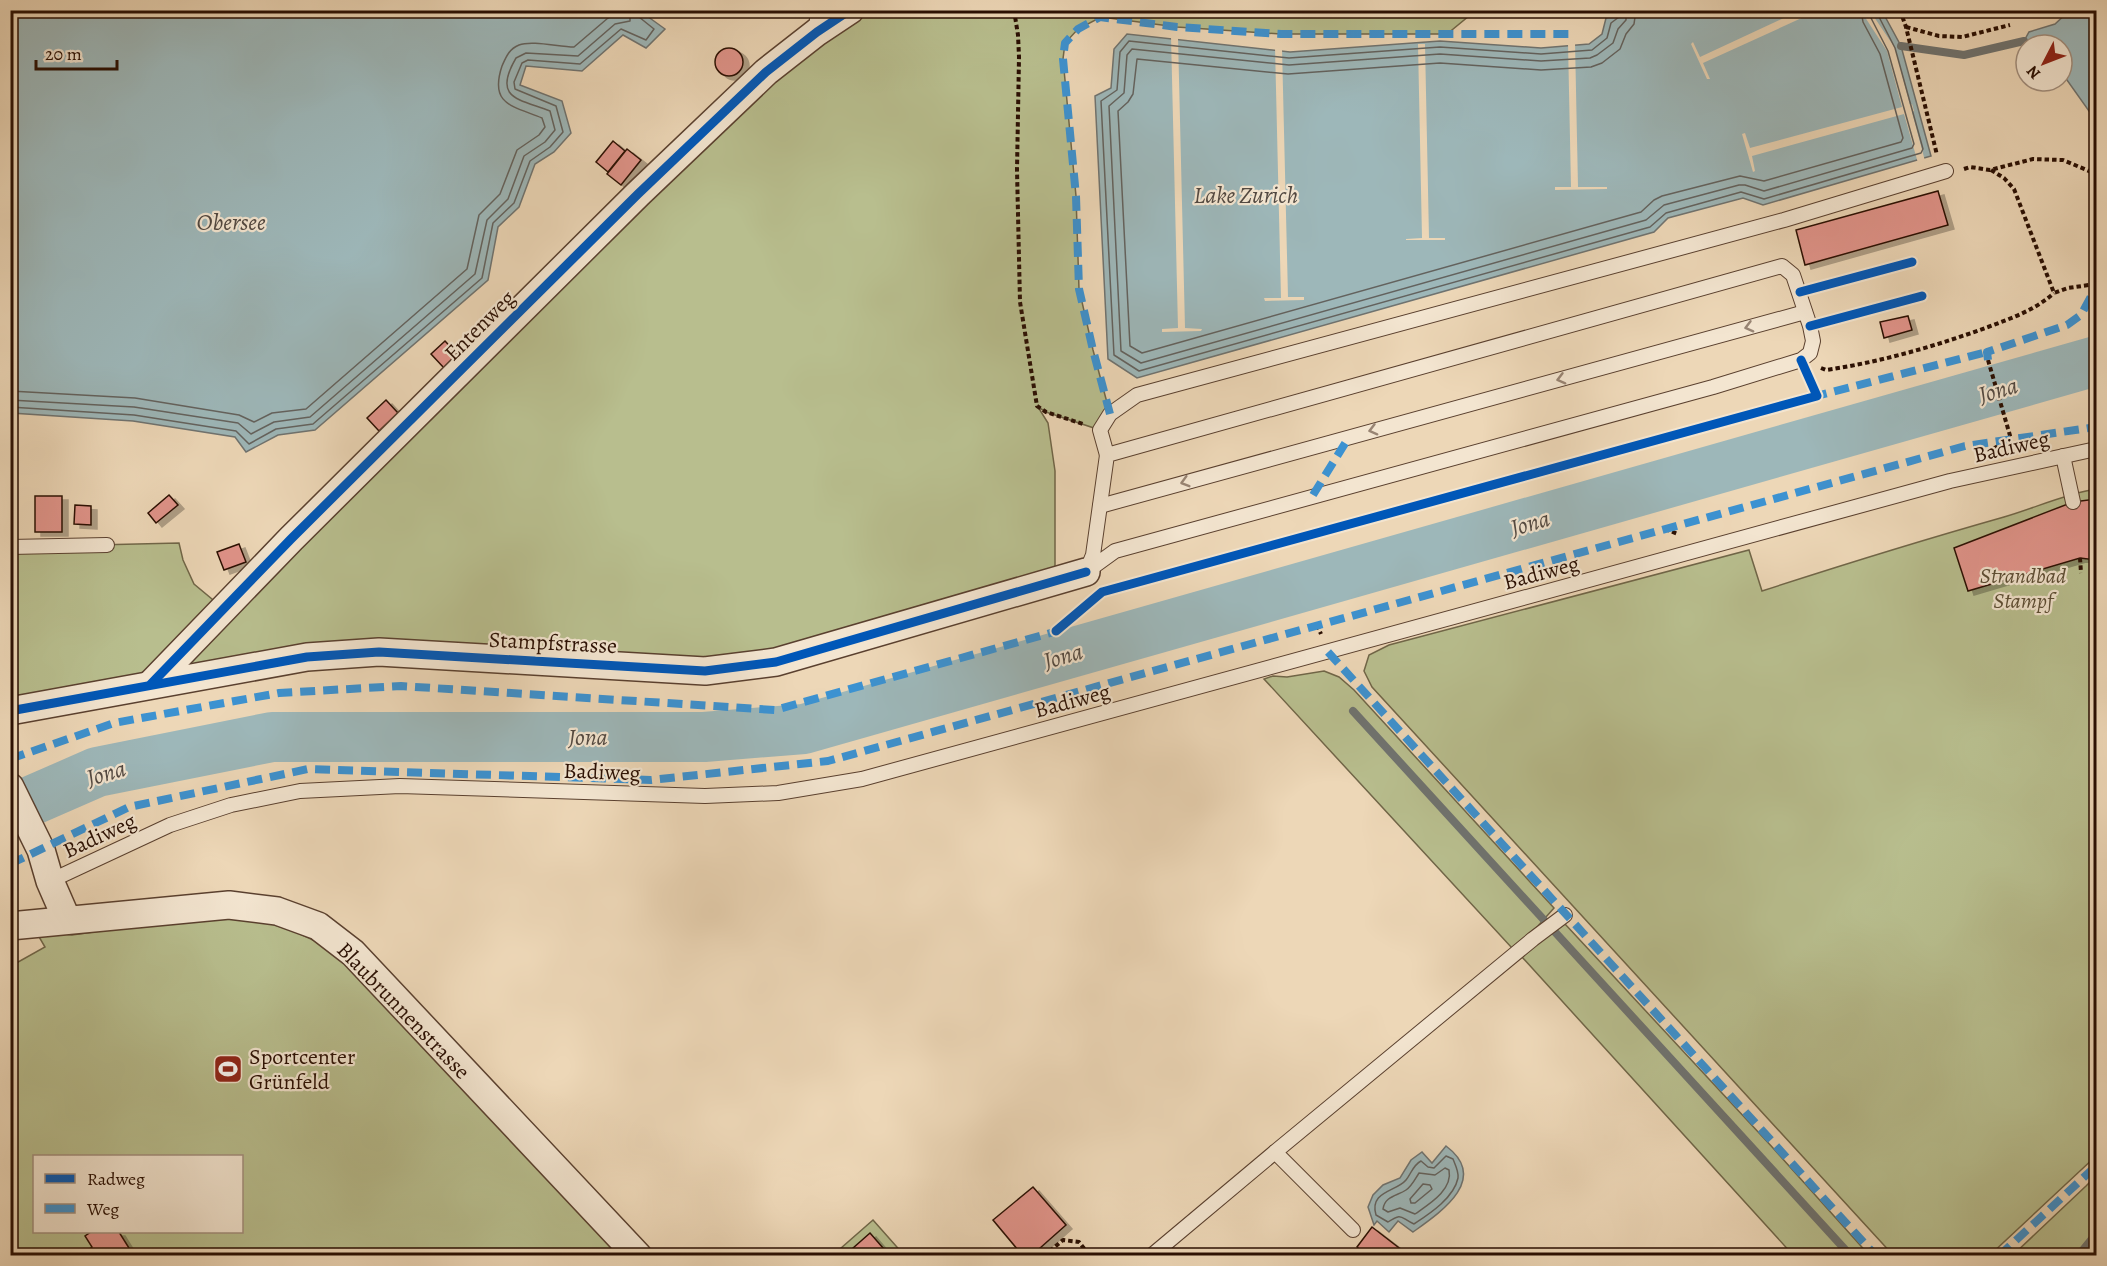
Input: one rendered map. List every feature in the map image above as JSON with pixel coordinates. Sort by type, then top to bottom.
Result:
[{"type":"street","name":"Entenweg","points":[[151,684],[291,539],[638,194],[817,21],[850,10]]},
{"type":"street","name":"Stampfstrasse","points":[[10,711],[307,657],[379,652],[705,671],[776,662],[1086,572]]},
{"type":"street","points":[[10,787],[37,842],[50,881],[67,920]]},
{"type":"street","name":"Blaubrunnenstrasse","points":[[10,926],[229,905],[277,911],[318,926],[353,953],[638,1256]]},
{"type":"lane","points":[[1086,572],[1094,555],[1107,455],[1101,429],[1110,414],[1137,395],[1784,220],[1946,171]]},
{"type":"lane","points":[[1086,572],[1115,550],[1713,387],[1801,360],[1810,353],[1813,341],[1793,275],[1782,266],[1107,455]]},
{"type":"lane","points":[[1100,506],[1805,312]]},
{"type":"lane","name":"Badiweg","points":[[50,881],[170,825],[231,805],[300,792],[400,786],[705,796],[778,793],[862,778],[1950,481],[2097,449]]},
{"type":"lane","points":[[2063,456],[2073,502]]},
{"type":"lane","points":[[10,547],[107,545]]},
{"type":"lane","points":[[1151,1256],[1533,939],[1562,918]]},
{"type":"lane","points":[[1275,1152],[1353,1230]]},
{"type":"path","points":[[1014,10],[1020,64],[1017,170],[1020,302],[1037,406],[1046,412],[1101,429]]},
{"type":"path","points":[[1900,10],[1940,164],[1946,171],[1970,167],[1990,170],[2004,178],[2014,189],[2054,293]]},
{"type":"path","points":[[1906,27],[1939,36],[1962,37],[2010,24]]},
{"type":"path","points":[[1990,170],[2033,159],[2063,160],[2097,174]]},
{"type":"path","points":[[1826,370],[1861,365],[1960,337],[2023,314],[2041,305],[2054,293],[2068,288],[2097,284]]},
{"type":"path","points":[[1988,360],[2011,439]]},
{"type":"path","points":[[2080,558],[2081,573]]},
{"type":"path","points":[[1044,1256],[1063,1240],[1079,1242],[1090,1256]]},
{"type":"green space","points":[[850,11],[1475,11],[1447,34],[1281,34],[1177,27],[1101,17],[1078,29],[1065,43],[1063,59],[1076,196],[1079,289],[1110,414],[1100,430],[1046,412],[1038,407],[1048,423],[1055,471],[1055,575],[766,653],[722,659],[412,642],[11,696],[11,547],[179,543],[183,560],[194,584],[224,609],[291,539]]},
{"type":"green space","name":"Strandbad Stampf","points":[[2096,489],[2096,1156],[1990,1255],[1893,1255],[1372,687],[1364,671],[1369,655],[1389,645],[1749,550],[1762,591]]},
{"type":"green space","points":[[1324,671],[1339,677],[1354,690],[1554,908],[1538,926],[1512,948],[1264,679]]},
{"type":"green space","name":"Sportcenter Grünfeld","points":[[207,916],[254,918],[296,932],[328,947],[364,982],[621,1256],[11,1256],[11,966],[45,947],[35,930],[72,935]]},
{"type":"green space","points":[[1565,924],[1869,1255],[1793,1255],[1522,957]]},
{"type":"green space","points":[[2096,1176],[2096,1255],[2013,1255],[2086,1186]]},
{"type":"green space","points":[[873,1220],[904,1255],[832,1256]]},
{"type":"water","name":"Obersee","points":[[11,11],[640,11],[665,29],[646,48],[623,35],[582,71],[526,66],[520,85],[562,101],[571,133],[554,152],[535,164],[519,207],[498,227],[488,280],[315,430],[278,435],[246,452],[235,437],[133,421],[11,413]]},
{"type":"water","name":"Lake Zurich","points":[[1612,11],[1882,11],[1901,46],[1931,156],[1763,205],[1743,198],[1668,218],[1654,232],[1137,378],[1108,359],[1095,96],[1111,88],[1114,49],[1127,34],[1290,52],[1440,41],[1541,48],[1589,44],[1602,34],[1606,18],[1614,15]]},
{"type":"water","points":[[2069,11],[2096,11],[2096,121],[2074,90],[2074,33],[2028,33],[2055,24]]},
{"type":"water","points":[[1446,1146],[1458,1158],[1463,1171],[1462,1182],[1447,1205],[1413,1232],[1398,1221],[1389,1232],[1377,1221],[1374,1225],[1368,1207],[1373,1195],[1383,1185],[1400,1178],[1411,1160],[1422,1152],[1432,1163]]},
{"type":"pier","points":[[1801,10],[1817,11],[1703,63],[1710,79],[1707,79],[1691,44],[1693,42],[1700,57]]},
{"type":"pier","points":[[1861,11],[1870,11],[1895,48],[1910,105],[1912,104],[1914,111],[1912,112],[1925,161],[1918,163],[1904,114],[1752,156],[1755,171],[1753,172],[1742,134],[1745,133],[1750,148],[1902,107],[1887,51]]},
{"type":"pier","points":[[1171,36],[1178,37],[1185,328],[1202,329],[1201,331],[1162,332],[1162,329],[1178,328]]},
{"type":"pier","points":[[1575,42],[1578,187],[1607,187],[1607,189],[1555,190],[1555,187],[1571,187],[1568,43]]},
{"type":"pier","points":[[1418,44],[1425,44],[1429,238],[1445,238],[1445,240],[1406,240],[1422,238]]},
{"type":"pier","points":[[1275,47],[1282,48],[1288,297],[1304,297],[1304,300],[1265,301],[1264,298],[1281,298]]},
{"type":"building","points":[[729,48],[739,52],[743,62],[739,72],[729,76],[719,72],[715,62],[719,52]]},
{"type":"building","points":[[613,141],[625,151],[608,172],[596,162]]},
{"type":"building","points":[[627,149],[641,160],[621,185],[607,174]]},
{"type":"building","points":[[1938,191],[1948,225],[1805,265],[1796,230]]},
{"type":"building","points":[[1908,316],[1912,330],[1884,338],[1880,322]]},
{"type":"building","points":[[445,341],[458,355],[444,368],[431,354]]},
{"type":"building","points":[[386,400],[398,413],[379,431],[367,418]]},
{"type":"building","points":[[169,495],[178,505],[156,523],[148,513]]},
{"type":"building","points":[[35,496],[62,496],[62,532],[35,532]]},
{"type":"building","points":[[2096,499],[2096,560],[2080,558],[1968,591],[1954,548],[2073,502]]},
{"type":"building","points":[[75,505],[91,506],[91,525],[74,524]]},
{"type":"building","points":[[239,544],[246,562],[224,570],[217,552]]},
{"type":"building","points":[[1033,1187],[1066,1225],[1031,1256],[1023,1256],[993,1220]]},
{"type":"building","points":[[1372,1227],[1403,1251],[1400,1256],[1367,1256],[1357,1247]]},
{"type":"building","points":[[90,1233],[120,1233],[134,1256],[81,1256],[92,1247],[85,1236]]},
{"type":"building","points":[[870,1233],[890,1256],[844,1256]]},
{"type":"waterway","points":[[1901,46],[1964,55],[2014,43]]},
{"type":"waterway","name":"Jona","points":[[10,810],[97,772],[272,737],[704,737],[804,729],[2096,361]]},
{"type":"waterway","points":[[1353,711],[1851,1256]]},
{"type":"waterway","points":[[2078,1256],[2096,1234]]},
{"type":"marked path","points":[[1110,414],[1079,289],[1076,196],[1063,59],[1065,43],[1078,29],[1100,17],[1177,27],[1281,34],[1575,34]]},
{"type":"marked path","points":[[1988,360],[1987,352],[2067,325],[2081,315],[2096,287]]},
{"type":"marked path","points":[[1812,397],[1987,352]]},
{"type":"marked path","points":[[10,864],[129,807],[308,769],[651,780],[828,761],[1965,446],[2096,427]]},
{"type":"marked path","points":[[1313,495],[1349,437]]},
{"type":"marked path","points":[[10,759],[114,723],[279,693],[401,686],[775,710],[1054,632],[1059,627]]},
{"type":"marked path","points":[[1328,652],[1876,1256]]},
{"type":"marked path","points":[[1999,1256],[2096,1166]]},
{"type":"cycle path","points":[[151,684],[291,539],[638,194],[766,72],[817,32],[850,10]]},
{"type":"cycle path","points":[[1800,292],[1912,262]]},
{"type":"cycle path","points":[[1810,326],[1922,296]]},
{"type":"cycle path","points":[[1056,631],[1102,592],[1817,396],[1801,360]]},
{"type":"cycle path","points":[[10,711],[307,657],[379,652],[705,671],[776,662],[1086,572]]},
{"type":"place","name":"Sportcenter Grünfeld","points":[[228,1069]]}]
